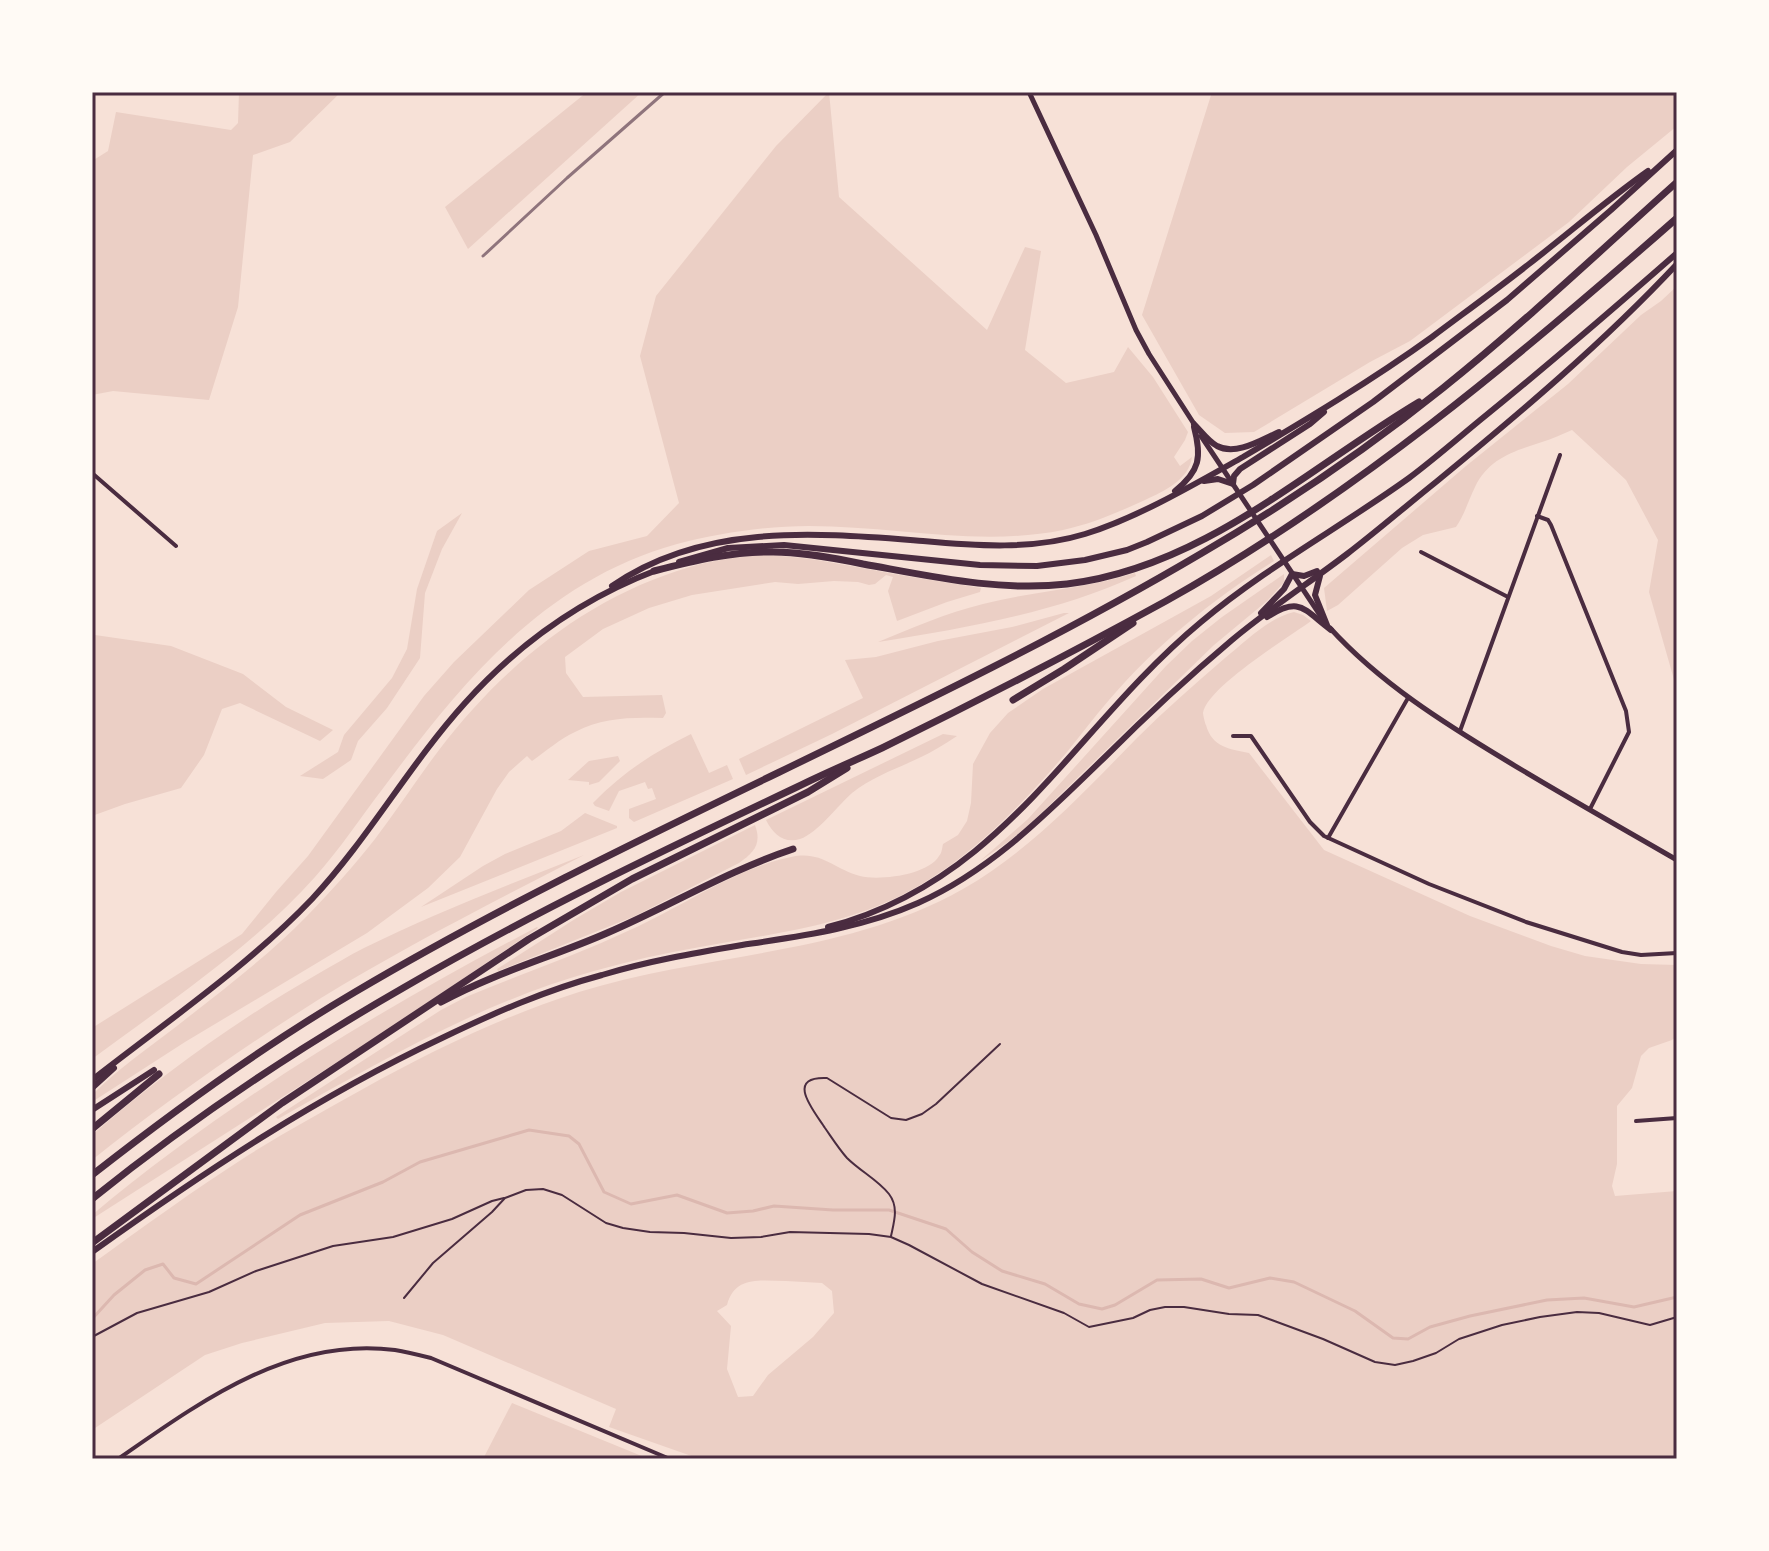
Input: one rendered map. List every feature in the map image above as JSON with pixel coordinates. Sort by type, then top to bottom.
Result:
[{"type":"highway","points":[[593,599],[654,571],[714,551],[753,546],[816,547],[1011,567],[1085,560],[1147,542],[1244,491],[1373,402],[1507,300],[1677,150]]},
{"type":"highway","points":[[92,1080],[264,945],[312,899],[354,849],[443,730],[487,680],[536,637],[628,575],[684,550],[756,537],[818,534],[971,545],[1038,543],[1087,533],[1121,520],[1197,483],[1347,394],[1430,339],[1602,205],[1671,156]]},
{"type":"highway","points":[[92,1175],[196,1096],[351,994],[534,893],[1047,638],[1157,579],[1279,506],[1374,441],[1446,385],[1677,182]]},
{"type":"highway","points":[[1013,700],[1296,521],[1416,434],[1492,375],[1677,218]]},
{"type":"highway","points":[[782,939],[844,923],[886,907],[927,886],[974,853],[1032,799],[1139,681],[1200,622],[1410,477],[1561,354],[1677,253]]},
{"type":"highway","points":[[1237,636],[1332,565],[1465,458],[1588,351],[1677,264]]},
{"type":"highway","points":[[654,571],[726,555],[773,552],[825,557],[993,584],[1064,584],[1105,577],[1154,562],[1225,528],[1446,385]]},
{"type":"highway","points":[[1197,483],[1218,479],[1233,484],[1234,476],[1240,469],[1310,424],[1347,394]]},
{"type":"highway","points":[[1194,424],[1218,447],[1229,450],[1246,446],[1307,419]]},
{"type":"highway","points":[[1162,500],[1186,482],[1196,467],[1199,447],[1194,424]]},
{"type":"highway","points":[[92,1252],[272,1129],[406,1055],[491,1014],[567,985],[630,967],[676,956],[837,930],[874,920],[922,901],[970,874],[1044,817],[1145,718],[1237,636],[1284,589],[1292,574],[1304,576],[1332,565]]},
{"type":"highway","points":[[1324,570],[1316,584],[1315,595],[1329,627]]},
{"type":"highway","points":[[92,1199],[248,1084],[405,986],[589,888],[880,749],[1170,599]]},
{"type":"highway","points":[[1237,636],[1291,605],[1300,607],[1329,627]]},
{"type":"highway","points":[[92,1243],[282,1103],[529,939],[632,879],[808,792],[880,749]]},
{"type":"highway","points":[[404,1022],[459,992],[609,932],[739,868],[793,849]]},
{"type":"highway","points":[[92,1088],[155,1031]]},
{"type":"highway","points":[[92,1110],[156,1072]]},
{"type":"highway","points":[[92,1129],[156,1072]]},
{"type":"street","points":[[1029,92],[1149,354],[1329,627],[1368,666],[1408,698],[1589,811],[1677,860]]},
{"type":"street","points":[[1460,732],[1560,455]]},
{"type":"street","points":[[92,473],[176,546]]},
{"type":"street","points":[[1537,516],[1548,520],[1551,525],[1629,722],[1629,732],[1589,811]]},
{"type":"street","points":[[1421,552],[1508,597]]},
{"type":"street","points":[[1328,838],[1408,698]]},
{"type":"street","points":[[1233,736],[1251,736],[1310,822],[1328,838],[1429,884],[1526,922],[1622,952],[1641,955],[1677,953]]},
{"type":"street","points":[[1636,1121],[1677,1118]]},
{"type":"street","points":[[118,1459],[189,1410],[243,1378],[310,1354],[348,1349],[396,1350],[431,1358],[670,1459]]},
{"type":"path","points":[[891,1237],[895,1206],[890,1195],[842,1152],[806,1100],[806,1085],[809,1080],[827,1078],[891,1118],[906,1120],[936,1104],[1000,1044]]},
{"type":"path","points":[[92,1337],[137,1313],[209,1292],[256,1271],[333,1246],[393,1237],[452,1219],[526,1190],[543,1189],[562,1195],[606,1223],[650,1232],[731,1238],[790,1232],[891,1237],[982,1284],[1064,1313],[1089,1327],[1133,1318],[1165,1307],[1258,1315],[1375,1362],[1395,1365],[1436,1353],[1459,1339],[1540,1317],[1577,1312],[1599,1313],[1650,1325],[1677,1317]]},
{"type":"path","points":[[404,1298],[433,1263],[505,1198]]},
{"type":"shaded area","points":[[239,92],[341,92],[290,142],[253,155],[238,307],[209,400],[113,391],[92,395],[92,161],[108,151],[116,112],[231,130],[238,123]]},
{"type":"shaded area","points":[[587,92],[642,92],[468,249],[445,207]]},
{"type":"shaded area","points":[[829,92],[839,197],[987,330],[1025,247],[1041,251],[1025,350],[1066,383],[1114,372],[1128,347],[1153,377],[1188,432],[1174,457],[1180,466],[1192,457],[1186,472],[1160,493],[1105,517],[1063,530],[1000,537],[841,527],[759,529],[677,544],[629,561],[586,583],[547,609],[476,673],[414,748],[333,855],[291,902],[208,973],[92,1059],[92,1028],[242,934],[308,856],[424,696],[454,662],[529,590],[589,551],[647,536],[679,503],[640,356],[656,296],[776,146]]},
{"type":"shaded area","points":[[1212,92],[1677,92],[1677,126],[1627,167],[1569,222],[1410,341],[1254,432],[1225,433],[1199,415],[1142,315]]},
{"type":"shaded area","points":[[1677,286],[1677,690],[1649,592],[1658,540],[1626,480],[1572,430],[1495,462],[1475,487],[1456,527],[1423,535],[1402,548],[1338,605],[1327,611],[1324,588],[1466,466],[1568,384],[1641,315]]},
{"type":"shaded area","points":[[462,513],[442,549],[425,593],[420,658],[387,708],[358,741],[351,760],[323,779],[300,776],[338,752],[344,735],[392,678],[407,649],[417,589],[437,531]]},
{"type":"shaded area","points":[[762,555],[818,560],[981,588],[980,592],[897,621],[888,591],[893,577],[886,575],[869,585],[834,581],[775,582],[692,595],[649,608],[603,629],[565,657],[566,673],[583,697],[662,695],[666,713],[663,718],[629,718],[596,723],[569,735],[532,761],[527,756],[509,772],[497,789],[460,857],[428,888],[367,933],[185,1042],[92,1102],[92,1095],[112,1076],[244,973],[307,916],[367,849],[464,719],[519,663],[582,616],[652,580],[708,562]]},
{"type":"shaded area","points":[[1271,555],[1274,561],[1207,607],[1146,660],[1049,772],[992,831],[950,865],[904,894],[829,922],[687,949],[552,984],[471,1016],[278,1119],[276,1117],[441,1010],[610,939],[749,870],[802,856],[819,858],[851,873],[868,877],[890,877],[925,868],[933,863],[941,853],[943,844],[958,835],[967,821],[973,764],[990,733],[1008,713],[1043,689],[1211,596]]},
{"type":"shaded area","points":[[1135,573],[1136,576],[1105,589],[1042,609],[977,625],[878,642],[969,608]]},
{"type":"shaded area","points":[[1284,574],[1286,580],[1267,601],[1214,645],[1030,824],[980,861],[1028,819],[1192,641]]},
{"type":"shaded area","points":[[1294,612],[1311,621],[1233,677],[1208,702],[1203,714],[1212,738],[1228,748],[1249,753],[1324,850],[1470,916],[1551,946],[1585,956],[1641,964],[1677,965],[1677,1036],[1649,1048],[1641,1056],[1632,1088],[1617,1106],[1617,1164],[1612,1186],[1615,1196],[1677,1191],[1677,1459],[700,1459],[609,1427],[616,1409],[443,1335],[389,1321],[325,1323],[205,1355],[92,1430],[92,1264],[208,1182],[276,1138],[389,1075],[468,1035],[523,1012],[627,979],[775,951],[871,928],[918,911],[963,889],[1034,839],[1180,697],[1257,631]],"holes":[[[750,1282],[822,1283],[832,1291],[834,1313],[813,1337],[768,1375],[753,1396],[738,1397],[727,1369],[731,1326],[717,1311],[727,1305],[736,1289]]]},
{"type":"shaded area","points":[[1069,613],[746,775],[739,759],[863,698],[845,660],[876,657]]},
{"type":"shaded area","points":[[95,635],[171,646],[243,674],[286,707],[333,730],[320,741],[240,703],[222,709],[204,755],[181,788],[92,816],[92,645]]},
{"type":"shaded area","points":[[691,734],[709,773],[727,765],[733,779],[634,822],[629,818],[629,809],[656,799],[652,788],[648,789],[645,782],[619,791],[609,811],[595,806],[593,803],[627,773]]},
{"type":"shaded area","points":[[943,734],[957,736],[860,787],[807,836],[784,839],[772,830],[766,820]]},
{"type":"shaded area","points":[[618,756],[620,761],[599,782],[589,785],[589,782],[568,780],[589,761]]},
{"type":"shaded area","points":[[585,813],[617,828],[421,907],[483,866],[561,831]]},
{"type":"shaded area","points":[[755,825],[758,837],[755,847],[739,863],[635,916],[498,971],[621,892]]},
{"type":"shaded area","points":[[584,855],[418,942],[321,998],[204,1076],[92,1160],[92,1135],[200,1050],[286,993],[391,935]]},
{"type":"shaded area","points":[[537,927],[381,1034],[92,1219],[92,1215],[144,1173],[251,1095],[364,1024]]},
{"type":"shaded area","points":[[512,1403],[649,1459],[483,1459]]},
{"type":"waterway","points":[[92,1319],[114,1295],[145,1270],[163,1264],[174,1278],[196,1284],[300,1215],[383,1182],[420,1162],[529,1130],[569,1136],[579,1144],[604,1192],[631,1204],[677,1195],[727,1213],[774,1206],[889,1210],[946,1229],[972,1252],[1002,1271],[1045,1284],[1079,1304],[1102,1309],[1115,1305],[1157,1280],[1201,1279],[1229,1288],[1270,1278],[1294,1282],[1355,1311],[1393,1338],[1408,1339],[1430,1327],[1547,1300],[1584,1298],[1634,1307],[1677,1297]]},
{"type":"railway","points":[[483,256],[665,92]]}]
